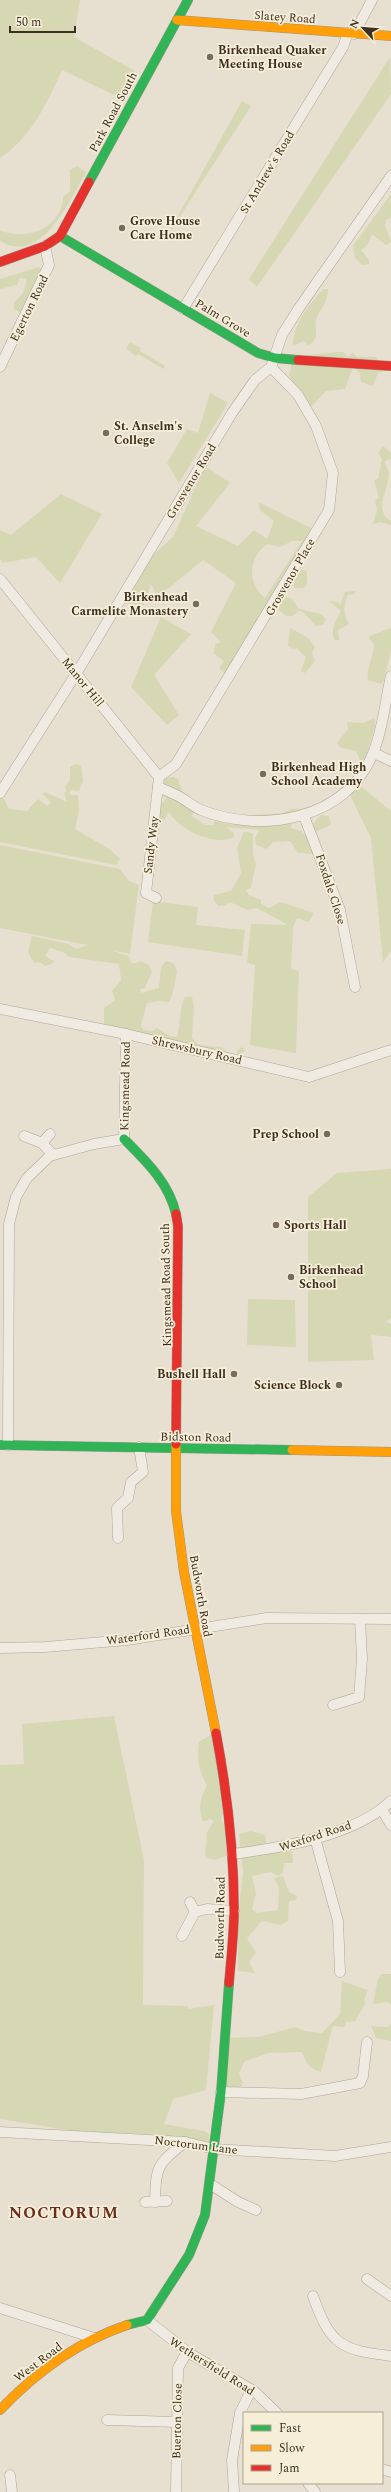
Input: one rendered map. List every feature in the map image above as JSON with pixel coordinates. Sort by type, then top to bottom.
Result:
[{"type":"street","name":"Park Road South","points":[[60,236],[188,0]]},
{"type":"street","name":"St Andrew's Road","points":[[183,309],[372,0]]},
{"type":"street","name":"Slatey Road","points":[[177,20],[391,36]]},
{"type":"street","points":[[273,363],[282,335],[299,308],[391,176]]},
{"type":"street","points":[[0,262],[45,246],[60,236]]},
{"type":"street","name":"Palm Grove","points":[[60,236],[273,363],[391,366]]},
{"type":"street","name":"Egerton Road","points":[[0,367],[49,265],[45,246]]},
{"type":"street","name":"Grosvenor Road","points":[[0,793],[76,674],[232,413],[255,380],[273,363]]},
{"type":"street","name":"Grosvenor Place","points":[[159,776],[176,764],[329,510],[333,473],[316,426],[298,395],[273,363]]},
{"type":"street","name":"Manor Hill","points":[[0,579],[159,776]]},
{"type":"street","points":[[159,776],[158,787],[179,796],[200,810],[229,818],[272,822],[304,816],[336,800],[361,778],[374,753],[391,676]]},
{"type":"street","points":[[374,753],[391,761]]},
{"type":"street","name":"Sandy Way","points":[[156,898],[146,893],[158,787]]},
{"type":"street","name":"Foxdale Close","points":[[304,816],[315,840],[340,910],[355,987]]},
{"type":"street","name":"Shrewsbury Road","points":[[0,1009],[126,1034],[309,1077],[391,1050]]},
{"type":"street","name":"Kingsmead Road","points":[[124,1139],[126,1034]]},
{"type":"street","points":[[42,1143],[50,1134]]},
{"type":"street","points":[[24,1136],[42,1143],[53,1154]]},
{"type":"street","points":[[4,1445],[9,1224],[16,1196],[27,1178],[53,1154],[124,1139]]},
{"type":"street","name":"Kingsmead Road South","points":[[124,1139],[162,1179],[176,1211],[178,1226],[177,1448]]},
{"type":"street","name":"Bidston Road","points":[[4,1445],[391,1452]]},
{"type":"street","points":[[118,1538],[117,1508],[128,1498],[131,1482],[143,1472],[139,1447]]},
{"type":"street","name":"Budworth Road","points":[[147,2320],[189,2255],[204,2215],[210,2184],[221,2092],[234,1911],[232,1854],[225,1779],[194,1629],[184,1572],[176,1511],[177,1448]]},
{"type":"street","name":"Waterford Road","points":[[0,1648],[45,1647],[127,1640],[267,1618],[391,1619]]},
{"type":"street","points":[[333,1705],[359,1697],[362,1658],[360,1619]]},
{"type":"street","name":"Wexford Road","points":[[232,1854],[281,1848],[315,1838],[346,1827],[382,1810],[391,1801]]},
{"type":"street","points":[[382,1810],[391,1825]]},
{"type":"street","points":[[315,1838],[338,1921],[340,1972]]},
{"type":"street","points":[[190,1902],[196,1912]]},
{"type":"street","points":[[182,1936],[196,1912],[208,1909],[234,1911]]},
{"type":"street","points":[[221,2092],[301,2094],[360,2083],[363,2076],[367,2042]]},
{"type":"street","name":"Noctorum Lane","points":[[0,2132],[185,2142],[214,2149],[335,2156],[391,2147]]},
{"type":"street","points":[[155,2202],[156,2176],[160,2163],[185,2142]]},
{"type":"street","points":[[210,2184],[238,2202],[256,2210]]},
{"type":"street","points":[[145,2202],[167,2201]]},
{"type":"street","points":[[368,2279],[391,2296]]},
{"type":"street","points":[[313,2296],[324,2325],[343,2346],[356,2351],[391,2356],[391,2363]]},
{"type":"street","points":[[0,2308],[94,2338],[130,2323],[147,2320]]},
{"type":"street","name":"Wethersfield Road","points":[[147,2320],[187,2352],[251,2390],[276,2412]]},
{"type":"street","name":"West Road","points":[[0,2410],[36,2376],[94,2338]]},
{"type":"street","name":"Buerton Close","points":[[176,2492],[178,2368],[187,2352]]},
{"type":"street","points":[[234,2492],[232,2460],[240,2413],[251,2390]]},
{"type":"street","points":[[107,2420],[177,2422]]},
{"type":"street","points":[[10,2475],[12,2492]]},
{"type":"street","points":[[309,2484],[315,2492]]},
{"type":"green space","points":[[0,0],[80,0],[74,37],[135,71],[118,97],[62,70],[37,119],[21,140],[0,158]]},
{"type":"green space","points":[[390,57],[391,94],[257,287],[249,279]]},
{"type":"green space","points":[[242,101],[251,106],[164,241]]},
{"type":"green space","points":[[77,166],[86,172],[63,213],[41,238],[29,245],[15,246],[0,241],[0,230],[10,233],[31,233],[41,230],[49,224],[56,217],[61,208],[63,197],[70,191],[70,170]]},
{"type":"green space","points":[[391,194],[391,218],[387,219],[385,225],[391,242],[386,245],[372,234],[368,244],[361,250],[369,260],[369,264],[362,265],[355,258],[353,246]]},
{"type":"green space","points":[[39,267],[41,269],[40,274],[20,312],[14,309],[14,302],[23,292],[26,279],[20,278],[17,285],[0,289],[0,279]]},
{"type":"green space","points":[[323,289],[328,289],[328,295],[317,317],[316,337],[308,346],[304,341],[293,346],[296,330],[303,315]]},
{"type":"green space","points":[[130,342],[141,348],[140,351],[165,366],[163,369],[138,354],[136,356],[126,349]]},
{"type":"green space","points":[[343,352],[348,357],[353,353],[357,357],[376,357],[378,361],[391,370],[378,373],[373,386],[361,382],[360,373],[353,367],[345,389],[326,391],[310,408],[289,376],[293,357]]},
{"type":"green space","points":[[210,393],[228,403],[179,483],[167,463],[187,429],[198,433]]},
{"type":"green space","points":[[383,446],[391,453],[391,459],[385,461],[389,474],[382,507],[386,517],[391,521],[391,525],[380,522],[373,524],[377,510],[375,500],[379,498],[374,480],[378,479],[382,459],[378,453]]},
{"type":"green space","points":[[205,466],[230,483],[196,526],[238,546],[254,530],[267,539],[274,521],[260,510],[258,502],[313,529],[225,674],[219,668],[224,661],[214,654],[215,644],[221,642],[211,632],[236,583],[203,560],[158,597],[151,584],[144,605],[125,604],[153,555],[173,537]],"holes":[[[292,541],[302,541],[265,598],[259,592],[253,578],[253,563],[256,556],[267,544],[280,547]]]},
{"type":"green space","points":[[61,494],[102,514],[60,583],[36,557],[3,563],[0,559],[0,530],[11,535]]},
{"type":"green space","points":[[302,569],[307,572],[307,584],[304,588],[294,588],[295,577]]},
{"type":"green space","points":[[355,591],[355,594],[348,595],[345,602],[344,610],[349,624],[338,630],[339,640],[335,640],[333,636],[333,629],[341,611],[329,601],[338,602],[340,605],[345,592]]},
{"type":"green space","points":[[286,597],[291,598],[299,609],[321,614],[326,619],[323,625],[316,626],[304,613],[299,611],[292,616],[286,616],[278,609],[279,603]]},
{"type":"green space","points":[[161,617],[191,634],[154,675],[179,715],[167,725],[131,687]]},
{"type":"green space","points":[[290,628],[307,637],[315,647],[312,653],[315,661],[305,673],[301,671],[306,657],[296,648],[293,649],[288,646]]},
{"type":"green space","points":[[391,628],[391,650],[384,680],[381,684],[368,680],[368,671],[374,644],[369,639],[370,636]]},
{"type":"green space","points":[[375,718],[375,727],[364,762],[361,762],[356,751],[341,748],[337,743],[348,729],[347,722],[363,723]]},
{"type":"green space","points":[[75,764],[81,765],[83,781],[79,791],[72,790],[69,792],[71,795],[78,795],[79,811],[75,829],[109,849],[120,859],[116,865],[0,842],[0,797],[4,799],[9,809],[27,811],[38,799],[47,806],[51,802],[42,794],[45,792],[67,802],[64,793],[66,791],[65,787],[70,780],[70,767]]},
{"type":"green space","points":[[172,777],[178,779],[183,792],[189,798],[200,804],[192,816],[205,825],[214,825],[214,818],[282,813],[292,809],[311,808],[308,816],[292,823],[291,828],[301,831],[309,839],[314,823],[321,815],[329,816],[331,825],[317,831],[313,854],[298,853],[290,841],[273,842],[267,849],[256,845],[255,838],[260,830],[226,827],[234,833],[234,837],[226,840],[217,840],[198,835],[181,825],[169,812],[165,819],[156,819],[157,806],[164,802],[166,797],[161,793],[163,778]]},
{"type":"green space","points":[[358,784],[391,811],[391,951],[383,962],[371,838],[349,793]]},
{"type":"green space","points":[[244,832],[253,834],[253,855],[256,864],[251,888],[246,890],[249,895],[261,900],[261,904],[269,908],[281,902],[314,913],[309,922],[297,918],[293,927],[291,969],[299,971],[296,1053],[250,1045],[255,965],[247,963],[251,924],[288,925],[257,908],[247,910],[230,902],[225,905],[218,906],[213,899],[214,895],[231,891],[241,873],[237,848]]},
{"type":"green space","points":[[0,845],[120,869],[129,881],[139,885],[130,954],[111,950],[128,956],[132,964],[141,961],[149,965],[152,972],[145,988],[140,989],[141,993],[159,988],[161,967],[166,961],[173,963],[177,970],[173,991],[169,1002],[158,1001],[147,1003],[141,1025],[143,1030],[153,1031],[157,1028],[171,1037],[177,1037],[183,1001],[185,997],[192,997],[194,1006],[192,1038],[198,1045],[221,1047],[226,1052],[238,1055],[237,1051],[242,1047],[245,1050],[237,1062],[110,1033],[104,1024],[104,1008],[115,1000],[112,991],[121,980],[119,964],[69,957],[63,952],[50,948],[45,956],[54,961],[52,964],[45,966],[40,962],[34,963],[28,952],[32,936],[68,944],[77,949],[87,945],[0,928]]},
{"type":"green space","points":[[153,901],[198,907],[196,925],[245,930],[242,956],[148,942]]},
{"type":"green space","points":[[391,1169],[391,1319],[386,1321],[391,1324],[391,1337],[371,1335],[374,1360],[308,1362],[308,1197],[337,1173]]},
{"type":"green space","points":[[248,1299],[295,1300],[296,1347],[247,1345]]},
{"type":"green space","points":[[114,1716],[144,1860],[143,2005],[188,2006],[188,2009],[214,2005],[206,2090],[173,2099],[164,2124],[204,2131],[209,2134],[209,2142],[161,2135],[73,2131],[0,2119],[0,1765],[24,1764],[22,1724]]},
{"type":"green space","points":[[214,1733],[228,1801],[221,1819],[227,1829],[226,1856],[215,1860],[206,1858],[205,1855],[207,1840],[206,1834],[214,1821],[210,1819],[203,1822],[201,1817],[200,1804],[207,1785],[200,1769],[198,1754],[199,1742]]},
{"type":"green space","points":[[251,1831],[265,1835],[268,1853],[292,1851],[293,1863],[284,1863],[283,1873],[278,1876],[271,1872],[252,1876],[256,1894],[252,1909],[256,1913],[278,1910],[279,1887],[274,1878],[283,1876],[289,1892],[297,1896],[296,1900],[289,1901],[288,1921],[281,1925],[262,1921],[247,1938],[256,1953],[249,1962],[255,1973],[238,1971],[238,1917],[243,1872],[239,1834]]},
{"type":"green space","points":[[382,1974],[391,1974],[391,2005],[388,2002],[373,2004],[378,1978]]},
{"type":"green space","points":[[342,1981],[368,1990],[364,2000],[366,2003],[355,2021],[346,2022],[345,2027],[333,2026],[321,2072],[308,2065],[302,2052],[269,2053],[245,2061],[239,2073],[243,2083],[239,2090],[223,2094],[225,2038],[258,2037],[296,2027],[305,2031],[322,2033],[340,2014]]},
{"type":"green space","points":[[391,2024],[391,2041],[376,2038],[371,2026],[388,2027]]},
{"type":"traffic: fast","points":[[89,182],[188,0]]},
{"type":"traffic: fast","points":[[60,236],[258,353],[275,358],[298,360]]},
{"type":"traffic: fast","points":[[124,1139],[156,1173],[168,1192],[176,1214]]},
{"type":"traffic: fast","points":[[0,1445],[292,1450]]},
{"type":"traffic: fast","points":[[127,2325],[147,2320],[189,2255],[205,2215],[221,2092],[229,1983]]},
{"type":"traffic: slow","points":[[177,20],[391,36]]},
{"type":"traffic: slow","points":[[176,1444],[176,1511],[184,1572],[216,1733]]},
{"type":"traffic: slow","points":[[292,1450],[391,1452]]},
{"type":"traffic: slow","points":[[0,2410],[28,2383],[74,2349],[127,2325]]},
{"type":"traffic: jam","points":[[0,262],[45,246],[60,236],[89,182]]},
{"type":"traffic: jam","points":[[298,360],[391,366]]},
{"type":"traffic: jam","points":[[176,1214],[178,1226],[176,1444]]},
{"type":"traffic: jam","points":[[216,1733],[227,1799],[233,1865],[234,1919],[229,1983]]},
{"type":"place","name":"Birkenhead Quaker Meeting House","points":[[210,57]]},
{"type":"place","name":"Grove House Care Home","points":[[122,228]]},
{"type":"place","name":"St. Anselm's College","points":[[106,433]]},
{"type":"place","name":"Birkenhead Carmelite Monastery","points":[[196,604]]},
{"type":"place","name":"Birkenhead High School Academy","points":[[263,774]]},
{"type":"place","name":"Prep School","points":[[327,1134]]},
{"type":"place","name":"Sports Hall","points":[[276,1225]]},
{"type":"place","name":"Birkenhead School","points":[[291,1277]]},
{"type":"place","name":"Bushell Hall","points":[[234,1374]]},
{"type":"place","name":"Science Block","points":[[339,1385]]},
{"type":"district","name":"NOCTORUM","points":[[64,2212]]}]
